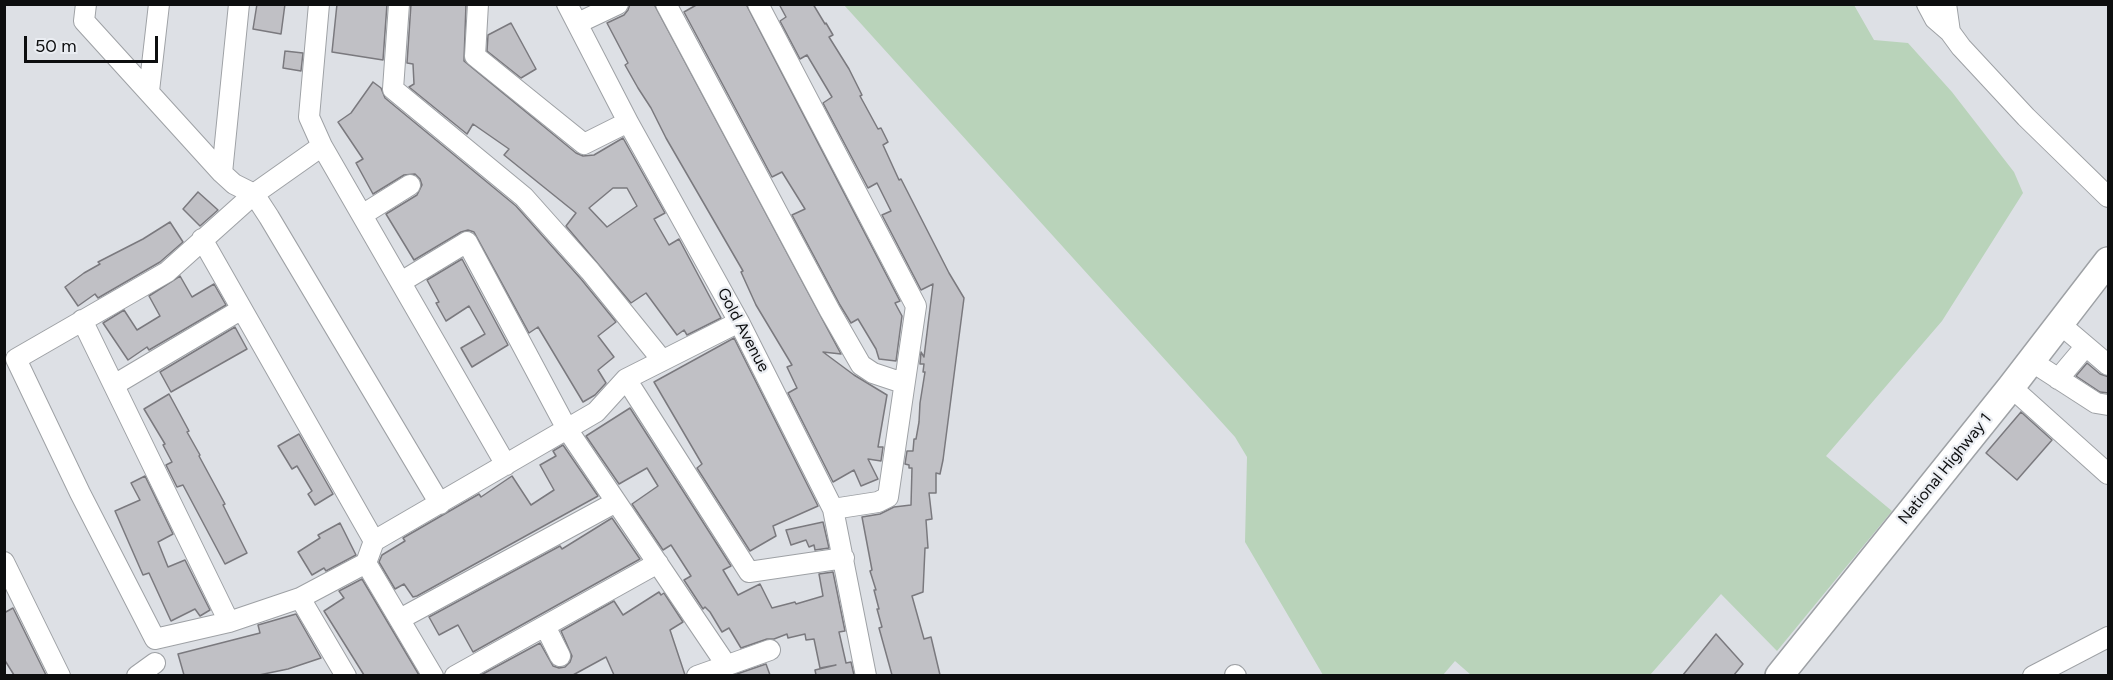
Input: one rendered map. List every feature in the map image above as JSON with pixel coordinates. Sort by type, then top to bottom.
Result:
[{"type":"highway","name":"National Highway 1","points":[[1779,675],[2011,387],[2109,261]]},
{"type":"street","points":[[149,91],[159,4]]},
{"type":"street","points":[[222,173],[239,4]]},
{"type":"street","points":[[319,4],[309,117],[322,146],[506,465]]},
{"type":"street","points":[[399,4],[393,89],[524,197],[590,271],[662,360]]},
{"type":"street","points":[[478,4],[475,56],[575,137],[584,144],[628,123]]},
{"type":"street","name":"Gold Avenue","points":[[567,4],[628,123],[739,322],[833,509],[866,675]]},
{"type":"street","points":[[578,23],[618,4]]},
{"type":"street","points":[[666,4],[830,312],[861,365],[873,373],[903,383]]},
{"type":"street","points":[[758,4],[916,306],[888,497],[878,502],[833,509]]},
{"type":"street","points":[[1927,4],[1935,20],[1950,32],[2026,117],[2109,197]]},
{"type":"street","points":[[1946,4],[1950,32]]},
{"type":"street","points":[[85,13],[149,91],[222,173],[234,184],[254,194],[440,504]]},
{"type":"street","points":[[322,146],[254,194],[167,272],[16,359],[80,493],[155,639],[229,622],[300,598],[366,563],[374,541],[596,412],[626,379],[739,322]]},
{"type":"street","points":[[362,215],[410,185]]},
{"type":"street","points":[[202,239],[374,541]]},
{"type":"street","points":[[401,282],[467,242],[567,429],[727,666]]},
{"type":"street","points":[[114,385],[242,309]]},
{"type":"street","points":[[82,320],[229,622]]},
{"type":"street","points":[[2060,324],[2109,365]]},
{"type":"street","points":[[2058,379],[2085,347]]},
{"type":"street","points":[[2031,361],[2096,404],[2109,405]]},
{"type":"street","points":[[626,379],[749,572],[844,558]]},
{"type":"street","points":[[2011,387],[2109,474]]},
{"type":"street","points":[[400,619],[616,502]]},
{"type":"street","points":[[4,562],[60,675]]},
{"type":"street","points":[[366,563],[433,675]]},
{"type":"street","points":[[454,675],[658,563]]},
{"type":"street","points":[[300,598],[346,675]]},
{"type":"street","points":[[545,626],[560,656]]},
{"type":"street","points":[[2033,675],[2109,637]]},
{"type":"street","points":[[697,675],[770,650]]},
{"type":"green space","points":[[844,5],[1854,5],[1874,40],[1908,43],[1952,92],[2014,172],[2023,193],[1942,321],[1826,456],[1892,511],[1777,651],[1721,594],[1650,675],[1471,675],[1455,661],[1443,675],[1323,675],[1245,542],[1247,457],[1235,437]]},
{"type":"building","points":[[257,4],[285,4],[281,34],[253,29]]},
{"type":"building","points":[[337,4],[387,4],[383,60],[332,52]]},
{"type":"building","points":[[411,4],[466,4],[464,61],[576,153],[583,156],[594,155],[623,138],[665,213],[654,219],[669,245],[679,239],[721,318],[687,335],[684,330],[677,335],[646,293],[631,303],[566,226],[576,213],[504,155],[509,149],[473,124],[467,134],[409,87],[414,84],[413,64],[407,63]],"holes":[[[613,188],[627,188],[637,206],[607,227],[589,208]]]},
{"type":"building","points":[[630,4],[654,4],[841,354],[823,352],[854,375],[887,395],[878,447],[883,447],[881,461],[868,459],[878,479],[861,486],[854,470],[833,482],[788,393],[797,388],[787,367],[792,365],[756,305],[741,272],[743,271],[625,65],[628,63],[607,23],[624,15]]},
{"type":"building","points":[[698,4],[746,4],[900,301],[895,303],[902,316],[896,361],[879,359],[876,349],[858,319],[851,323],[840,305],[792,215],[805,209],[782,172],[772,177],[684,12]]},
{"type":"building","points":[[779,4],[813,4],[826,23],[833,35],[829,37],[849,69],[862,95],[860,96],[878,129],[881,128],[888,142],[883,145],[899,180],[901,179],[964,298],[943,460],[940,474],[936,473],[936,493],[929,493],[932,519],[926,520],[928,548],[925,548],[923,592],[912,596],[924,639],[931,637],[940,675],[892,675],[879,628],[882,627],[862,517],[880,514],[894,507],[911,505],[912,468],[905,464],[907,451],[913,451],[919,422],[925,372],[923,372],[924,364],[920,364],[921,352],[924,357],[933,284],[921,290],[882,215],[891,211],[877,183],[868,188],[823,103],[832,97],[807,55],[800,59],[780,21],[786,17]]},
{"type":"building","points":[[511,23],[536,69],[521,78],[487,51],[488,35]]},
{"type":"building","points":[[285,51],[303,53],[301,71],[283,68]]},
{"type":"building","points":[[373,82],[381,88],[385,98],[516,206],[616,322],[598,336],[614,357],[598,370],[606,383],[595,395],[583,402],[538,327],[529,333],[474,232],[468,230],[461,232],[414,260],[386,214],[417,195],[422,185],[420,179],[415,174],[404,175],[373,194],[356,163],[363,159],[338,122],[351,113]]},
{"type":"building","points":[[198,192],[218,210],[200,226],[183,209]]},
{"type":"building","points":[[170,222],[183,242],[160,262],[98,298],[95,294],[78,306],[65,287],[100,264],[98,262]]},
{"type":"building","points":[[462,259],[508,345],[472,367],[461,348],[485,334],[469,306],[446,321],[427,280]]},
{"type":"building","points":[[180,276],[192,297],[214,284],[226,305],[149,350],[147,347],[128,360],[103,323],[124,310],[137,330],[160,316],[149,296]]},
{"type":"building","points":[[235,327],[247,349],[171,392],[160,372]]},
{"type":"building","points":[[734,338],[818,506],[773,526],[776,536],[750,551],[697,468],[702,464],[654,382]]},
{"type":"building","points":[[2087,363],[2100,374],[2109,377],[2109,393],[2100,392],[2076,376]]},
{"type":"building","points":[[169,394],[225,504],[223,505],[247,553],[225,564],[183,485],[177,487],[166,465],[172,462],[163,445],[165,444],[144,409]]},
{"type":"building","points":[[630,408],[731,566],[723,570],[738,595],[760,584],[772,608],[795,602],[796,604],[823,596],[819,574],[833,572],[845,631],[839,632],[846,663],[851,662],[854,675],[816,675],[815,670],[836,665],[820,668],[814,639],[806,640],[805,634],[788,638],[787,634],[741,648],[729,628],[722,632],[710,612],[705,607],[703,609],[684,580],[691,576],[671,545],[663,550],[632,504],[658,486],[647,468],[619,484],[586,436]]},
{"type":"building","points":[[2021,412],[2052,440],[2017,480],[1986,453]]},
{"type":"building","points":[[299,434],[333,494],[315,505],[308,494],[312,491],[297,466],[292,469],[278,446]]},
{"type":"building","points":[[563,445],[598,496],[417,596],[413,597],[404,584],[395,589],[379,562],[382,555],[405,541],[403,538],[479,494],[481,497],[512,476],[531,505],[554,490],[540,465],[556,456],[553,451]]},
{"type":"building","points":[[145,476],[173,534],[158,542],[168,567],[185,560],[210,610],[200,616],[195,609],[171,621],[149,573],[143,575],[115,511],[140,500],[131,483]]},
{"type":"building","points":[[612,518],[640,559],[473,652],[458,625],[439,635],[429,617],[560,546],[562,549]]},
{"type":"building","points":[[823,522],[829,548],[815,550],[814,545],[809,547],[806,540],[791,545],[786,530]]},
{"type":"building","points":[[340,523],[356,555],[326,571],[324,568],[312,575],[298,552],[320,538],[318,535]]},
{"type":"building","points":[[362,579],[419,675],[364,675],[324,611],[344,598],[339,591]]},
{"type":"building","points":[[659,592],[661,595],[664,593],[683,622],[670,630],[685,675],[614,675],[606,657],[573,675],[481,675],[540,643],[553,666],[565,667],[572,656],[561,631],[614,601],[623,615]]},
{"type":"building","points":[[13,608],[46,675],[14,675],[4,659],[4,613]]},
{"type":"building","points":[[296,614],[321,658],[288,669],[259,675],[184,675],[178,654],[260,633],[258,625]]},
{"type":"building","points":[[1716,634],[1743,664],[1734,675],[1683,675]]},
{"type":"building","points":[[766,664],[770,675],[734,675]]}]
